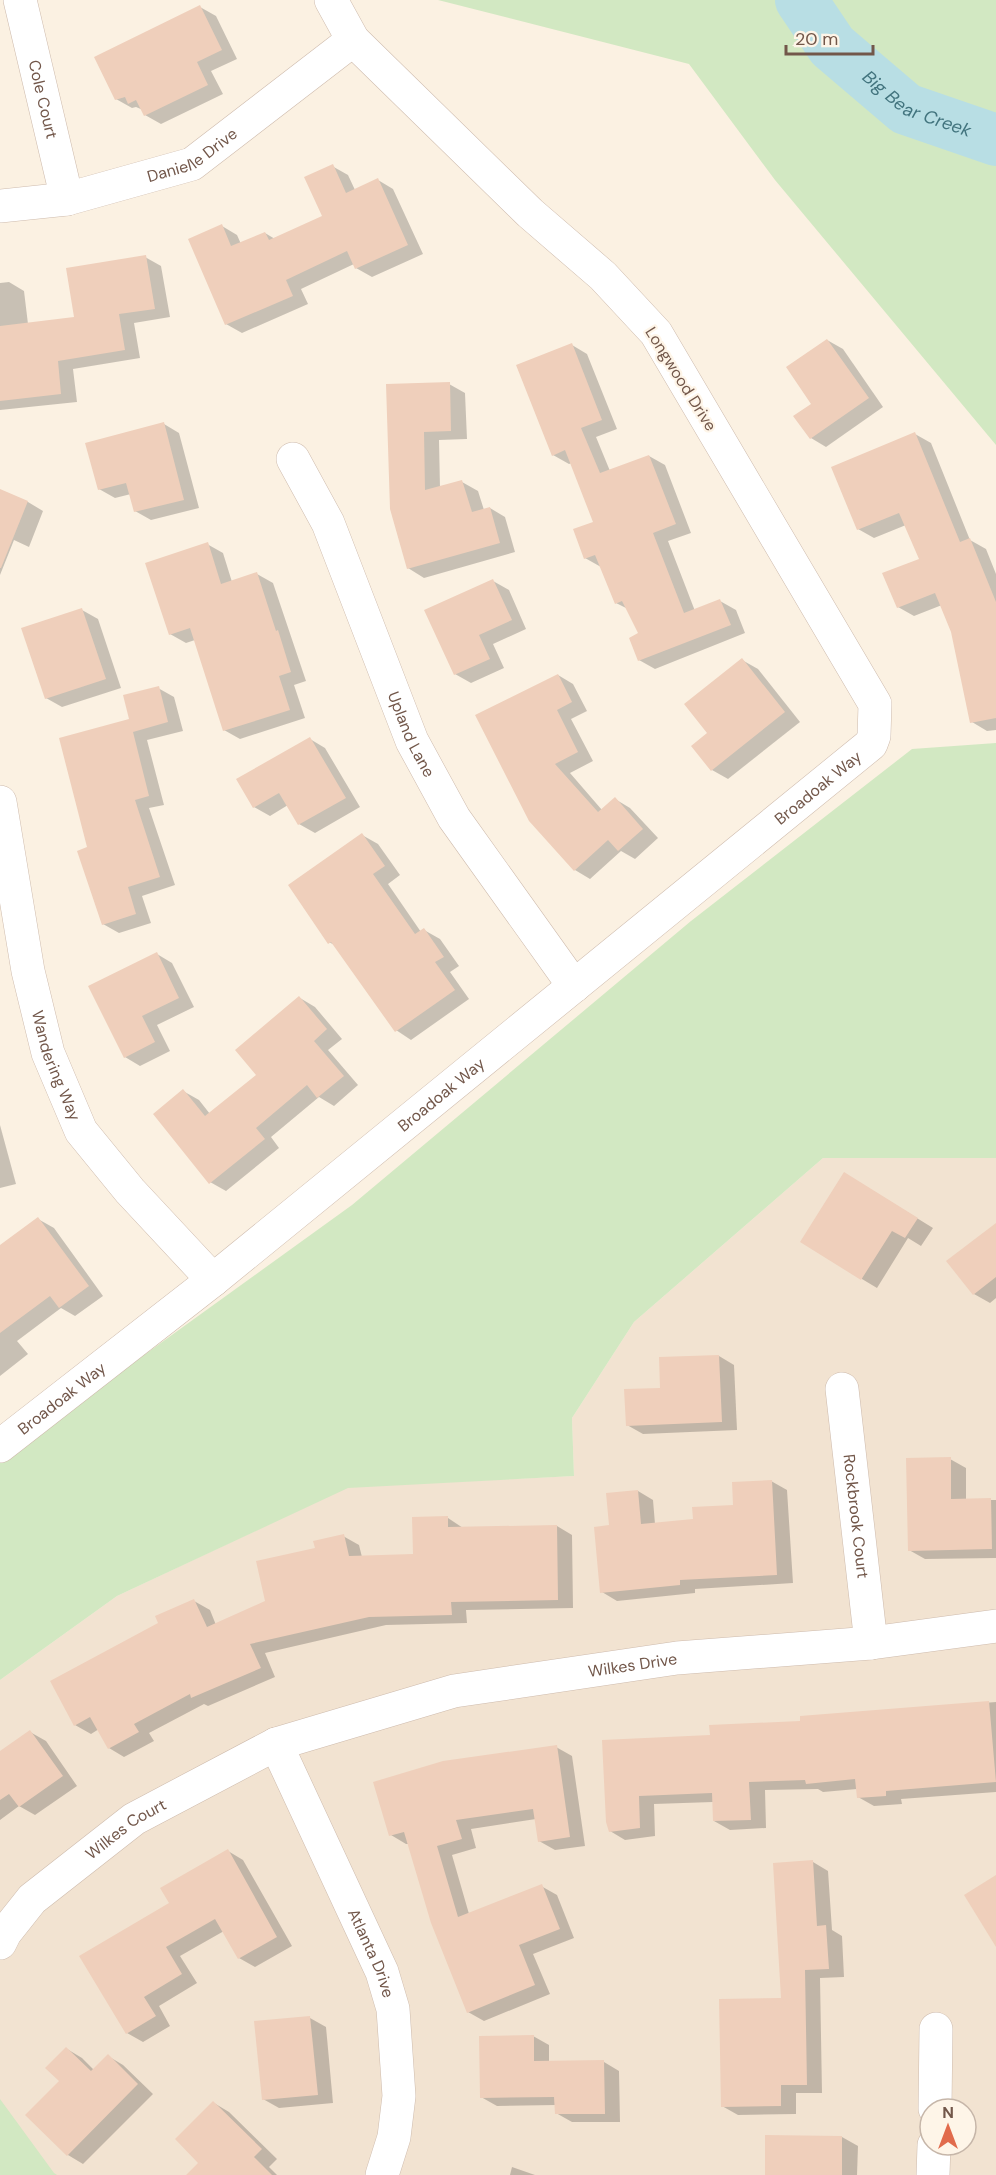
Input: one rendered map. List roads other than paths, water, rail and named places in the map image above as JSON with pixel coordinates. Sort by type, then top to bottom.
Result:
[{"type":"street","name":"Cole Court","points":[[20,0],[67,199]]},
{"type":"street","name":"Longwood Drive","points":[[332,0],[353,40],[530,213],[603,276],[656,333],[875,704],[874,736]]},
{"type":"street","name":"Danielle Drive","points":[[0,206],[67,199],[192,164],[353,40]]},
{"type":"street","name":"Upland Lane","points":[[293,459],[328,524],[412,741],[454,818],[574,986]]},
{"type":"street","name":"Broadoak Way","points":[[0,1446],[213,1280],[871,744],[874,736]]},
{"type":"street","name":"Wandering Way","points":[[0,802],[28,971],[48,1053],[81,1131],[130,1191],[213,1280]]},
{"type":"street","name":"Rockbrook Court","points":[[842,1389],[871,1643]]},
{"type":"street","name":"Wilkes Drive","points":[[276,1744],[454,1691],[677,1658],[871,1643],[996,1626]]},
{"type":"street","name":"Wilkes Court","points":[[0,1943],[5,1933],[32,1899],[134,1819],[276,1744]]},
{"type":"street","name":"Atlanta Drive","points":[[276,1744],[382,1972],[393,2009],[399,2096],[394,2137],[382,2175]]},
{"type":"street","points":[[934,2097],[936,2029]]},
{"type":"street","points":[[933,2175],[934,2157]]},
{"type":"waterway","name":"Big Bear Creek","points":[[801,0],[832,46],[906,109],[996,140]]}]
